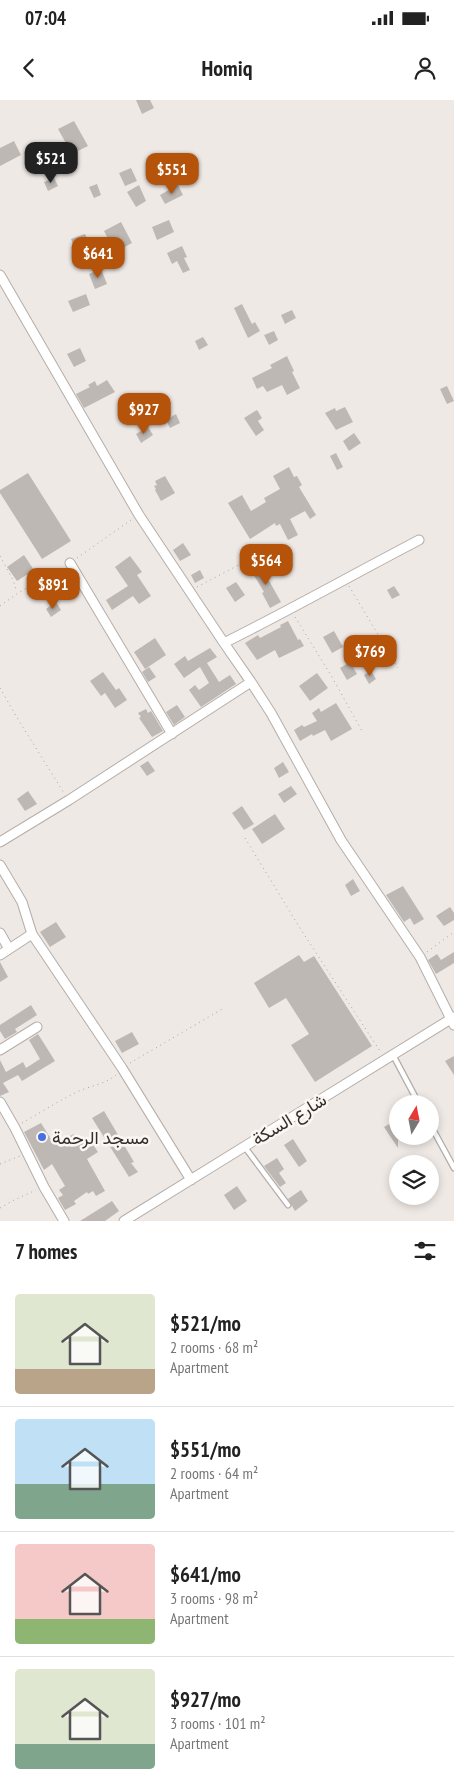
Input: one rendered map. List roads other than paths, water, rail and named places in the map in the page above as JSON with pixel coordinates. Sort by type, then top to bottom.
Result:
[{"type":"street","points":[[0,275],[140,515],[271,713],[341,840],[420,957],[453,1020]]},
{"type":"street","points":[[224,643],[290,610],[419,540]]},
{"type":"street","points":[[70,564],[172,734]]},
{"type":"street","points":[[0,842],[69,800],[251,682]]},
{"type":"street","points":[[0,865],[22,902],[32,934],[122,1068],[191,1180]]},
{"type":"street","points":[[0,933],[9,950]]},
{"type":"street","points":[[0,955],[32,934]]},
{"type":"street","name":"شارع السكة","points":[[124,1221],[453,1020]]},
{"type":"street","points":[[0,1050],[37,1027]]},
{"type":"street","points":[[0,1102],[64,1221]]},
{"type":"lane","points":[[389,1058],[413,1095]]},
{"type":"lane","points":[[439,1140],[454,1168]]},
{"type":"lane","points":[[244,1146],[288,1204]]},
{"type":"place","name":"مسجد الرحمة","points":[[42,1137]]}]
